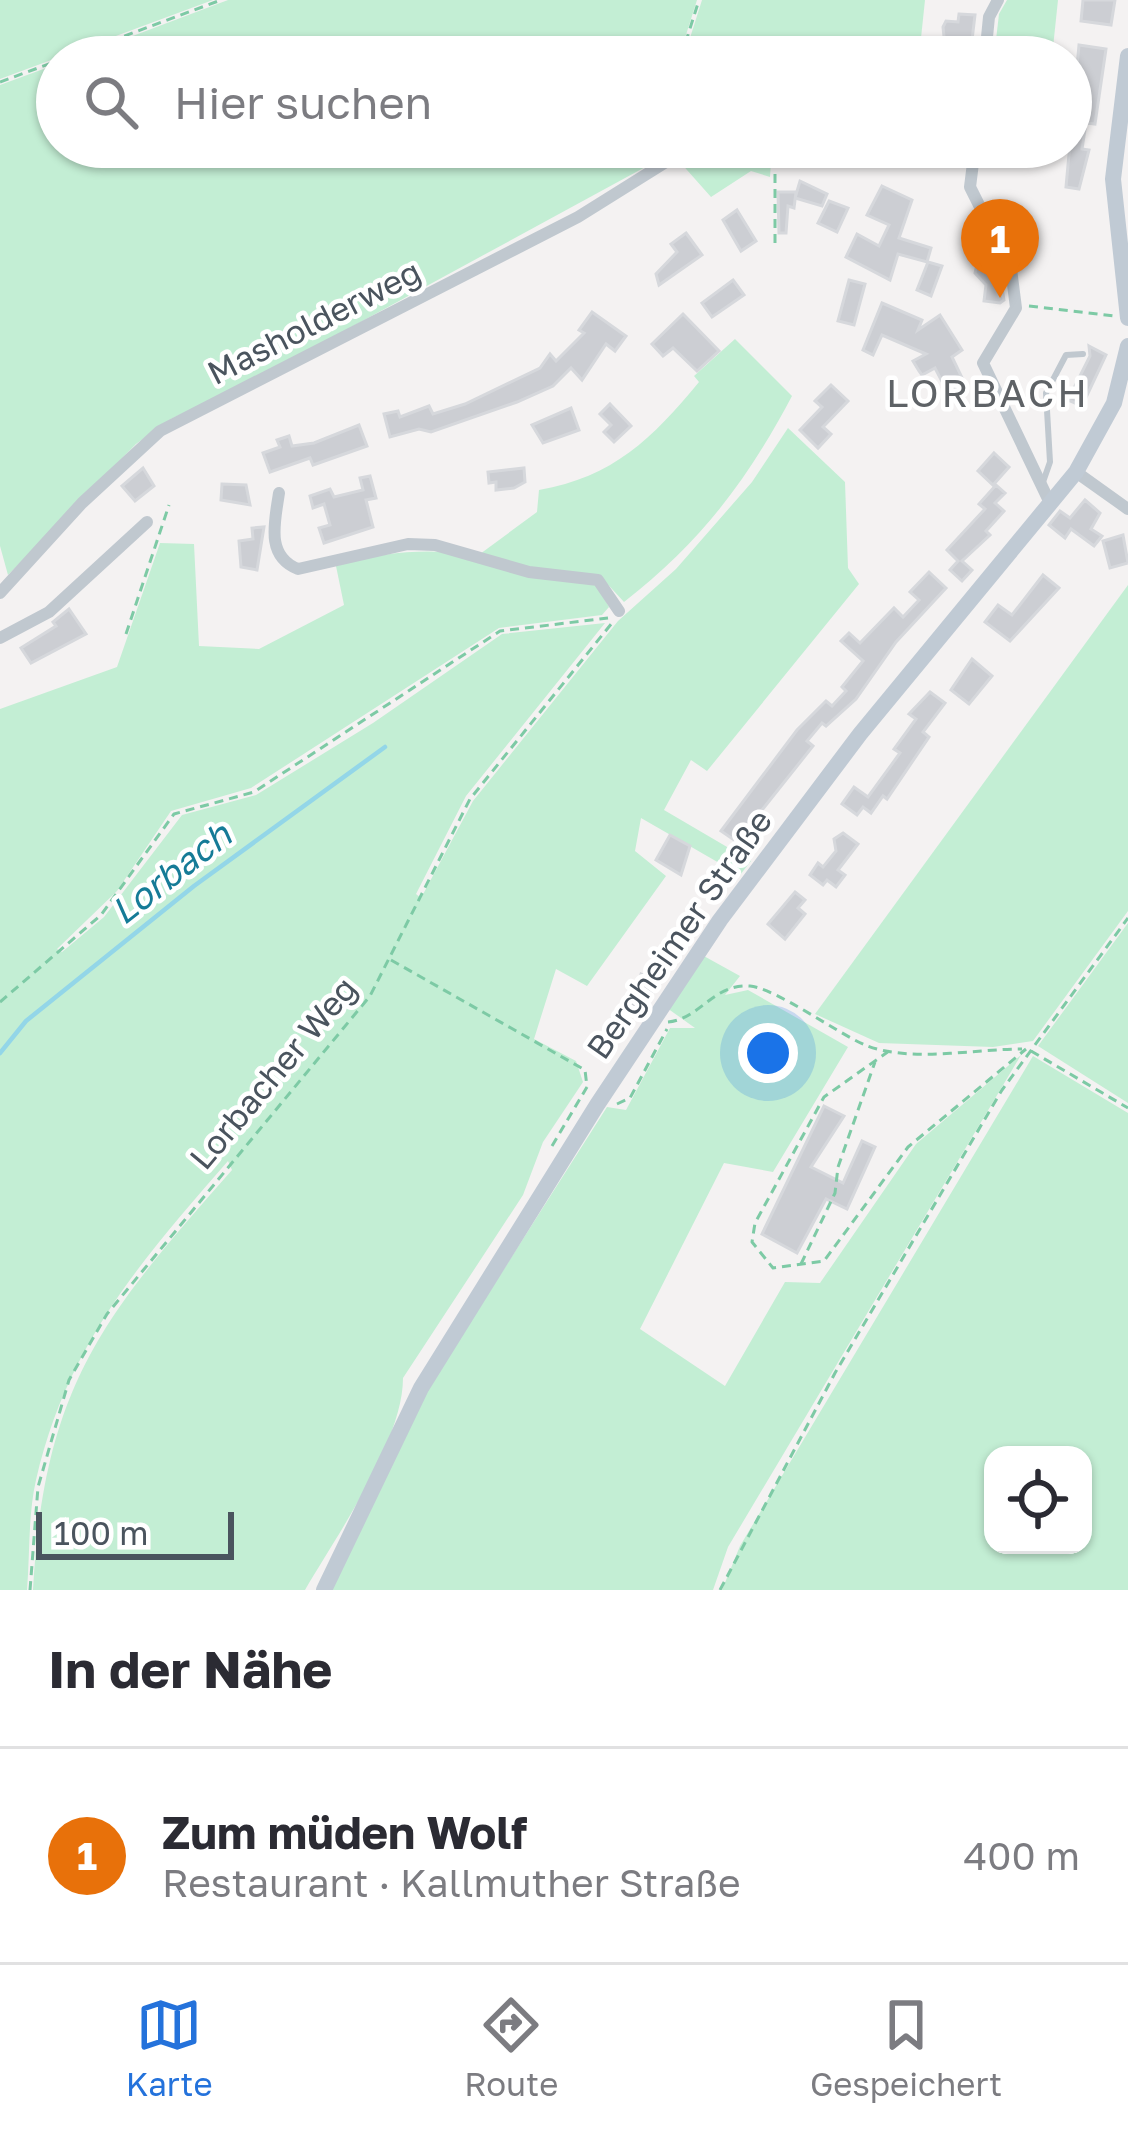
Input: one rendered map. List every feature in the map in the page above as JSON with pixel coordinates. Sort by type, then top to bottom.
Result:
[{"type":"street","points":[[987,36],[989,17],[998,0]]},
{"type":"street","points":[[1128,56],[1113,179],[1128,318]]},
{"type":"street","name":"Masholderweg","points":[[0,593],[82,503],[160,431],[578,217],[656,168]]},
{"type":"street","points":[[972,168],[970,187],[1011,269],[1016,308],[982,363],[1046,493]]},
{"type":"street","name":"Bergheimer Straße","points":[[324,1590],[421,1388],[663,1020],[721,920],[1046,493],[1076,472],[1114,403],[1128,346]]},
{"type":"street","points":[[1076,472],[1128,509]]},
{"type":"street","points":[[279,494],[273,534],[280,556],[298,568],[408,544],[435,544],[529,572],[598,580],[620,611]]},
{"type":"street","points":[[0,638],[50,612],[147,522]]},
{"type":"lane","points":[[1046,493],[1050,462],[1046,393],[1066,355],[1082,354]]},
{"type":"path","points":[[124,36],[221,0]]},
{"type":"path","points":[[688,36],[699,0]]},
{"type":"path","points":[[0,82],[36,69]]},
{"type":"path","points":[[775,168],[775,242]]},
{"type":"path","points":[[1039,305],[1106,315]]},
{"type":"path","points":[[126,634],[168,521],[169,505]]},
{"type":"path","points":[[0,1002],[100,915],[174,814],[254,792],[500,632],[605,620],[620,611]]},
{"type":"path","name":"Lorbacher Weg","points":[[30,1590],[38,1487],[69,1380],[107,1314],[370,996],[470,799],[620,611]]},
{"type":"path","points":[[720,1590],[835,1373],[1028,1050],[1128,918]]},
{"type":"path","points":[[392,960],[585,1070],[587,1087],[594,1092]]},
{"type":"path","points":[[611,1104],[630,1098],[663,1020],[687,1019],[715,993],[751,986],[867,1046],[889,1051],[1028,1050],[1128,1108]]},
{"type":"path","points":[[889,1051],[824,1097],[755,1223],[752,1242],[773,1268],[824,1261],[908,1147],[1028,1050]]},
{"type":"path","points":[[800,1264],[835,1193],[838,1167],[876,1060]]},
{"type":"green space","points":[[0,0],[213,0],[116,36],[36,36],[36,66],[0,79]]},
{"type":"green space","points":[[228,0],[697,0],[686,36],[133,36]]},
{"type":"green space","points":[[702,0],[925,0],[921,36],[691,36]]},
{"type":"green space","points":[[1007,0],[1058,0],[1054,36],[996,36],[999,14]]},
{"type":"green space","points":[[36,72],[36,168],[643,168],[265,374],[171,419],[136,444],[8,575],[0,546],[0,85]]},
{"type":"green space","points":[[685,168],[771,168],[770,177],[751,171],[711,197]]},
{"type":"green space","points":[[735,339],[792,396],[720,509],[651,580],[624,602],[601,577],[528,569],[480,554],[537,512],[539,490],[589,476],[647,438],[699,382],[694,376]]},
{"type":"green space","points":[[788,428],[845,482],[848,568],[859,584],[707,771],[691,760],[664,810],[751,861],[740,875],[641,818],[635,851],[666,876],[587,986],[556,969],[534,1039],[576,1061],[583,1082],[543,1142],[523,1195],[403,1378],[400,1403],[380,1458],[305,1590],[33,1590],[39,1519],[51,1459],[88,1358],[148,1269],[232,1170],[228,1161],[165,1234],[87,1346],[67,1387],[36,1480],[27,1590],[0,1590],[0,709],[117,667],[160,543],[194,544],[199,646],[259,649],[344,605],[336,566],[373,557],[406,552],[467,554],[596,583],[609,607],[602,615],[499,628],[251,788],[171,811],[117,891],[57,949],[62,952],[104,917],[182,815],[256,795],[373,723],[502,634],[605,623],[466,796],[416,894],[421,898],[473,801],[618,621],[676,569],[752,482]]},
{"type":"green space","points":[[1128,585],[1128,911],[1033,1041],[993,1047],[879,1043],[815,1014]]},
{"type":"green space","points":[[1128,923],[1128,1103],[1038,1046]]},
{"type":"green space","points":[[702,955],[740,976],[725,995],[748,990],[848,1047],[773,1172],[724,1163],[640,1329],[725,1386],[785,1282],[820,1283],[916,1144],[1021,1055],[728,1547],[713,1590],[325,1590],[432,1382],[607,1107],[626,1110],[670,1028],[695,1028],[667,1008]]},
{"type":"green space","points":[[1033,1056],[1128,1113],[1128,1590],[722,1590],[740,1546]]},
{"type":"building","points":[[1083,0],[1115,0],[1111,25],[1081,21]]},
{"type":"building","points":[[959,14],[975,15],[972,36],[944,36],[946,21],[958,22]]},
{"type":"building","points":[[1092,47],[1106,49],[1092,124]]},
{"type":"building","points":[[1068,168],[1084,168],[1079,189],[1066,187]]},
{"type":"building","points":[[800,181],[827,194],[822,206],[795,198]]},
{"type":"building","points":[[882,186],[912,200],[899,238],[931,248],[927,262],[898,254],[890,280],[846,257],[857,234],[879,246],[889,225],[867,215]]},
{"type":"building","points":[[778,192],[796,192],[794,208],[788,206],[786,233],[779,233]]},
{"type":"building","points":[[829,201],[848,208],[837,232],[818,223]]},
{"type":"building","points":[[737,210],[756,241],[741,251],[723,220]]},
{"type":"building","points":[[686,233],[702,255],[659,285],[656,274],[677,252],[671,244]]},
{"type":"building","points":[[979,256],[994,259],[999,269],[1004,300],[1000,303],[984,301],[986,285],[975,273]]},
{"type":"building","points":[[928,262],[942,266],[931,296],[917,290]]},
{"type":"building","points":[[733,280],[744,295],[712,317],[702,303]]},
{"type":"building","points":[[849,280],[865,284],[854,325],[838,321]]},
{"type":"building","points":[[882,303],[922,320],[918,330],[940,315],[962,350],[952,357],[966,386],[949,395],[935,368],[922,375],[913,361],[926,354],[882,335],[873,355],[863,350]]},
{"type":"building","points":[[592,312],[626,336],[615,351],[606,344],[582,380],[571,368],[553,386],[517,402],[431,432],[419,429],[390,437],[384,414],[398,411],[400,417],[429,406],[433,414],[540,368],[550,354],[556,361],[584,333],[579,330]]},
{"type":"building","points":[[683,314],[719,351],[697,371],[673,348],[663,356],[652,344]]},
{"type":"building","points":[[1089,346],[1106,355],[1082,406],[1068,400],[1090,356]]},
{"type":"building","points":[[831,385],[848,401],[823,427],[831,434],[818,448],[800,430],[822,407],[815,401]]},
{"type":"building","points":[[610,404],[631,426],[614,442],[604,432],[611,425],[600,414]]},
{"type":"building","points":[[571,408],[579,430],[543,443],[532,425]]},
{"type":"building","points":[[359,425],[367,446],[313,465],[310,458],[270,472],[263,453],[280,447],[277,440],[289,436],[292,446],[314,443]]},
{"type":"building","points":[[994,453],[1009,467],[993,485],[978,471]]},
{"type":"building","points":[[143,468],[154,486],[135,501],[122,486]]},
{"type":"building","points":[[524,468],[525,482],[514,488],[496,490],[496,482],[489,483],[488,472]]},
{"type":"building","points":[[370,476],[376,498],[366,500],[373,527],[324,543],[319,528],[330,525],[324,504],[313,508],[310,496],[330,489],[334,497],[363,490],[360,478]]},
{"type":"building","points":[[222,484],[246,485],[250,505],[221,500]]},
{"type":"building","points":[[996,485],[1005,493],[995,503],[1004,511],[986,531],[990,535],[962,561],[972,570],[962,581],[950,570],[958,561],[947,550],[985,509],[979,504]]},
{"type":"building","points":[[1085,500],[1100,513],[1091,529],[1102,536],[1094,546],[1071,529],[1065,538],[1049,525],[1060,511],[1070,518]]},
{"type":"building","points":[[264,527],[257,570],[241,567],[239,541],[253,539],[252,528]]},
{"type":"building","points":[[1123,535],[1128,563],[1110,568],[1103,541]]},
{"type":"building","points":[[929,572],[946,588],[896,642],[856,699],[826,726],[822,723],[807,741],[813,746],[758,815],[764,819],[757,829],[750,824],[737,842],[721,831],[797,730],[826,701],[832,706],[846,691],[842,687],[863,661],[841,641],[849,633],[860,643],[894,608],[903,617],[919,600],[910,592]]},
{"type":"building","points":[[1043,575],[1059,588],[1010,641],[985,622],[998,605],[1012,615]]},
{"type":"building","points":[[69,609],[86,634],[31,663],[21,648],[56,626],[53,622]]},
{"type":"building","points":[[972,659],[992,676],[969,704],[951,690]]},
{"type":"building","points":[[930,692],[945,703],[923,732],[929,737],[887,799],[883,796],[871,813],[863,807],[857,815],[842,804],[854,787],[868,797],[900,753],[894,749],[916,719],[909,714]]},
{"type":"building","points":[[843,833],[858,844],[838,870],[845,875],[836,887],[827,880],[823,885],[810,875],[836,851],[834,839]]},
{"type":"building","points":[[670,835],[690,846],[681,875],[656,860]]},
{"type":"building","points":[[795,892],[805,900],[798,908],[805,914],[785,939],[768,924]]},
{"type":"building","points":[[652,969],[660,974],[639,1019],[627,1012],[641,974],[647,977]]},
{"type":"building","points":[[824,1106],[844,1116],[811,1167],[843,1183],[862,1141],[875,1147],[847,1209],[826,1199],[797,1253],[762,1234]]},
{"type":"waterway","name":"Lorbach","points":[[0,1053],[26,1021],[194,886],[385,747]]},
{"type":"place","name":"Zum müden Wolf","points":[[1000,298]]},
{"type":"district","name":"LORBACH","points":[[988,393]]}]
